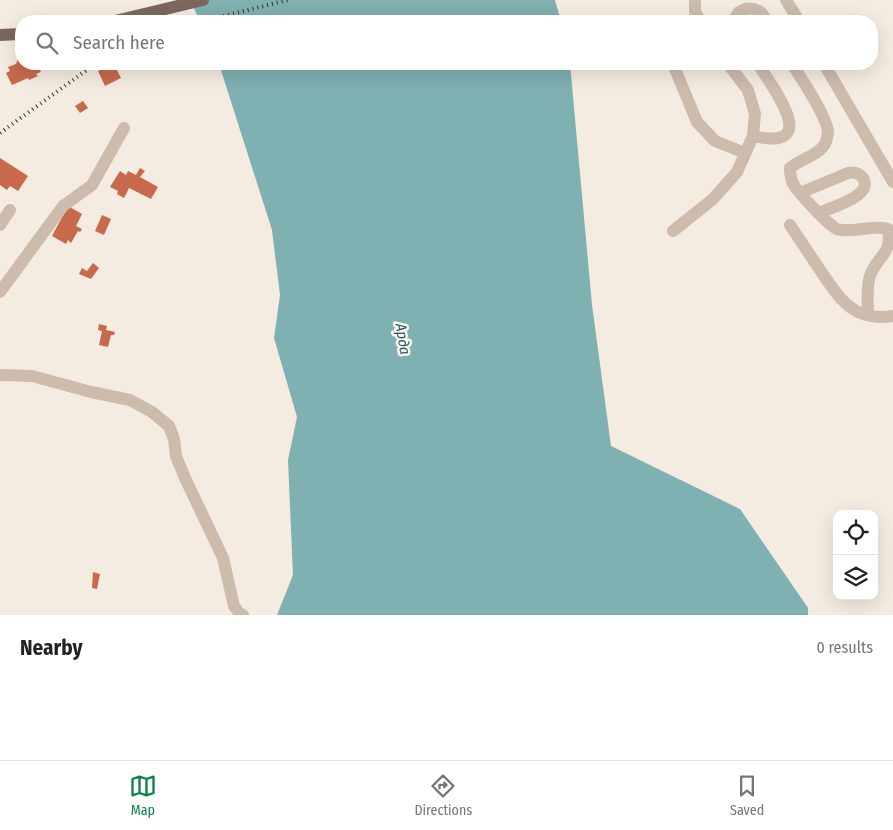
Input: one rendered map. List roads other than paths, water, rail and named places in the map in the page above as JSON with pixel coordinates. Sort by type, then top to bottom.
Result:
[{"type":"main road","points":[[141,15],[203,0]]},
{"type":"main road","points":[[0,35],[15,34]]},
{"type":"street","points":[[695,0],[695,12],[697,15]]},
{"type":"street","points":[[786,0],[795,15]]},
{"type":"street","points":[[737,15],[742,10],[750,8],[761,12],[763,15]]},
{"type":"street","points":[[675,70],[697,122],[715,141],[745,154]]},
{"type":"street","points":[[673,230],[714,199],[737,172],[753,136],[755,114],[748,90],[733,70]]},
{"type":"street","points":[[753,136],[777,139],[786,134],[790,127],[790,120],[786,110],[762,70]]},
{"type":"street","points":[[795,70],[824,120],[828,133],[825,144],[818,152],[798,161],[790,168],[790,177],[794,186],[828,223],[837,228],[851,230],[878,226],[888,229],[892,237],[891,248],[870,275],[868,315]]},
{"type":"street","points":[[828,70],[893,182]]},
{"type":"street","points":[[0,292],[63,206],[92,185],[124,128]]},
{"type":"street","points":[[800,193],[848,173],[855,172],[861,175],[865,186],[862,192],[856,197],[818,213]]},
{"type":"street","points":[[0,225],[10,210]]},
{"type":"street","points":[[790,225],[840,299],[860,313],[880,318],[893,316]]},
{"type":"street","points":[[0,375],[32,376],[91,392],[130,400],[152,412],[169,426],[174,439],[176,456],[223,558],[234,606],[243,615]]},
{"type":"water","points":[[190,0],[555,0],[559,15],[197,15]]},
{"type":"water","name":"Арда","points":[[221,70],[571,70],[592,305],[611,446],[740,509],[808,608],[808,615],[277,615],[293,575],[288,460],[297,417],[274,338],[280,295],[272,230]]},
{"type":"railway","points":[[228,15],[288,0]]},
{"type":"railway","points":[[0,133],[87,70]]}]
